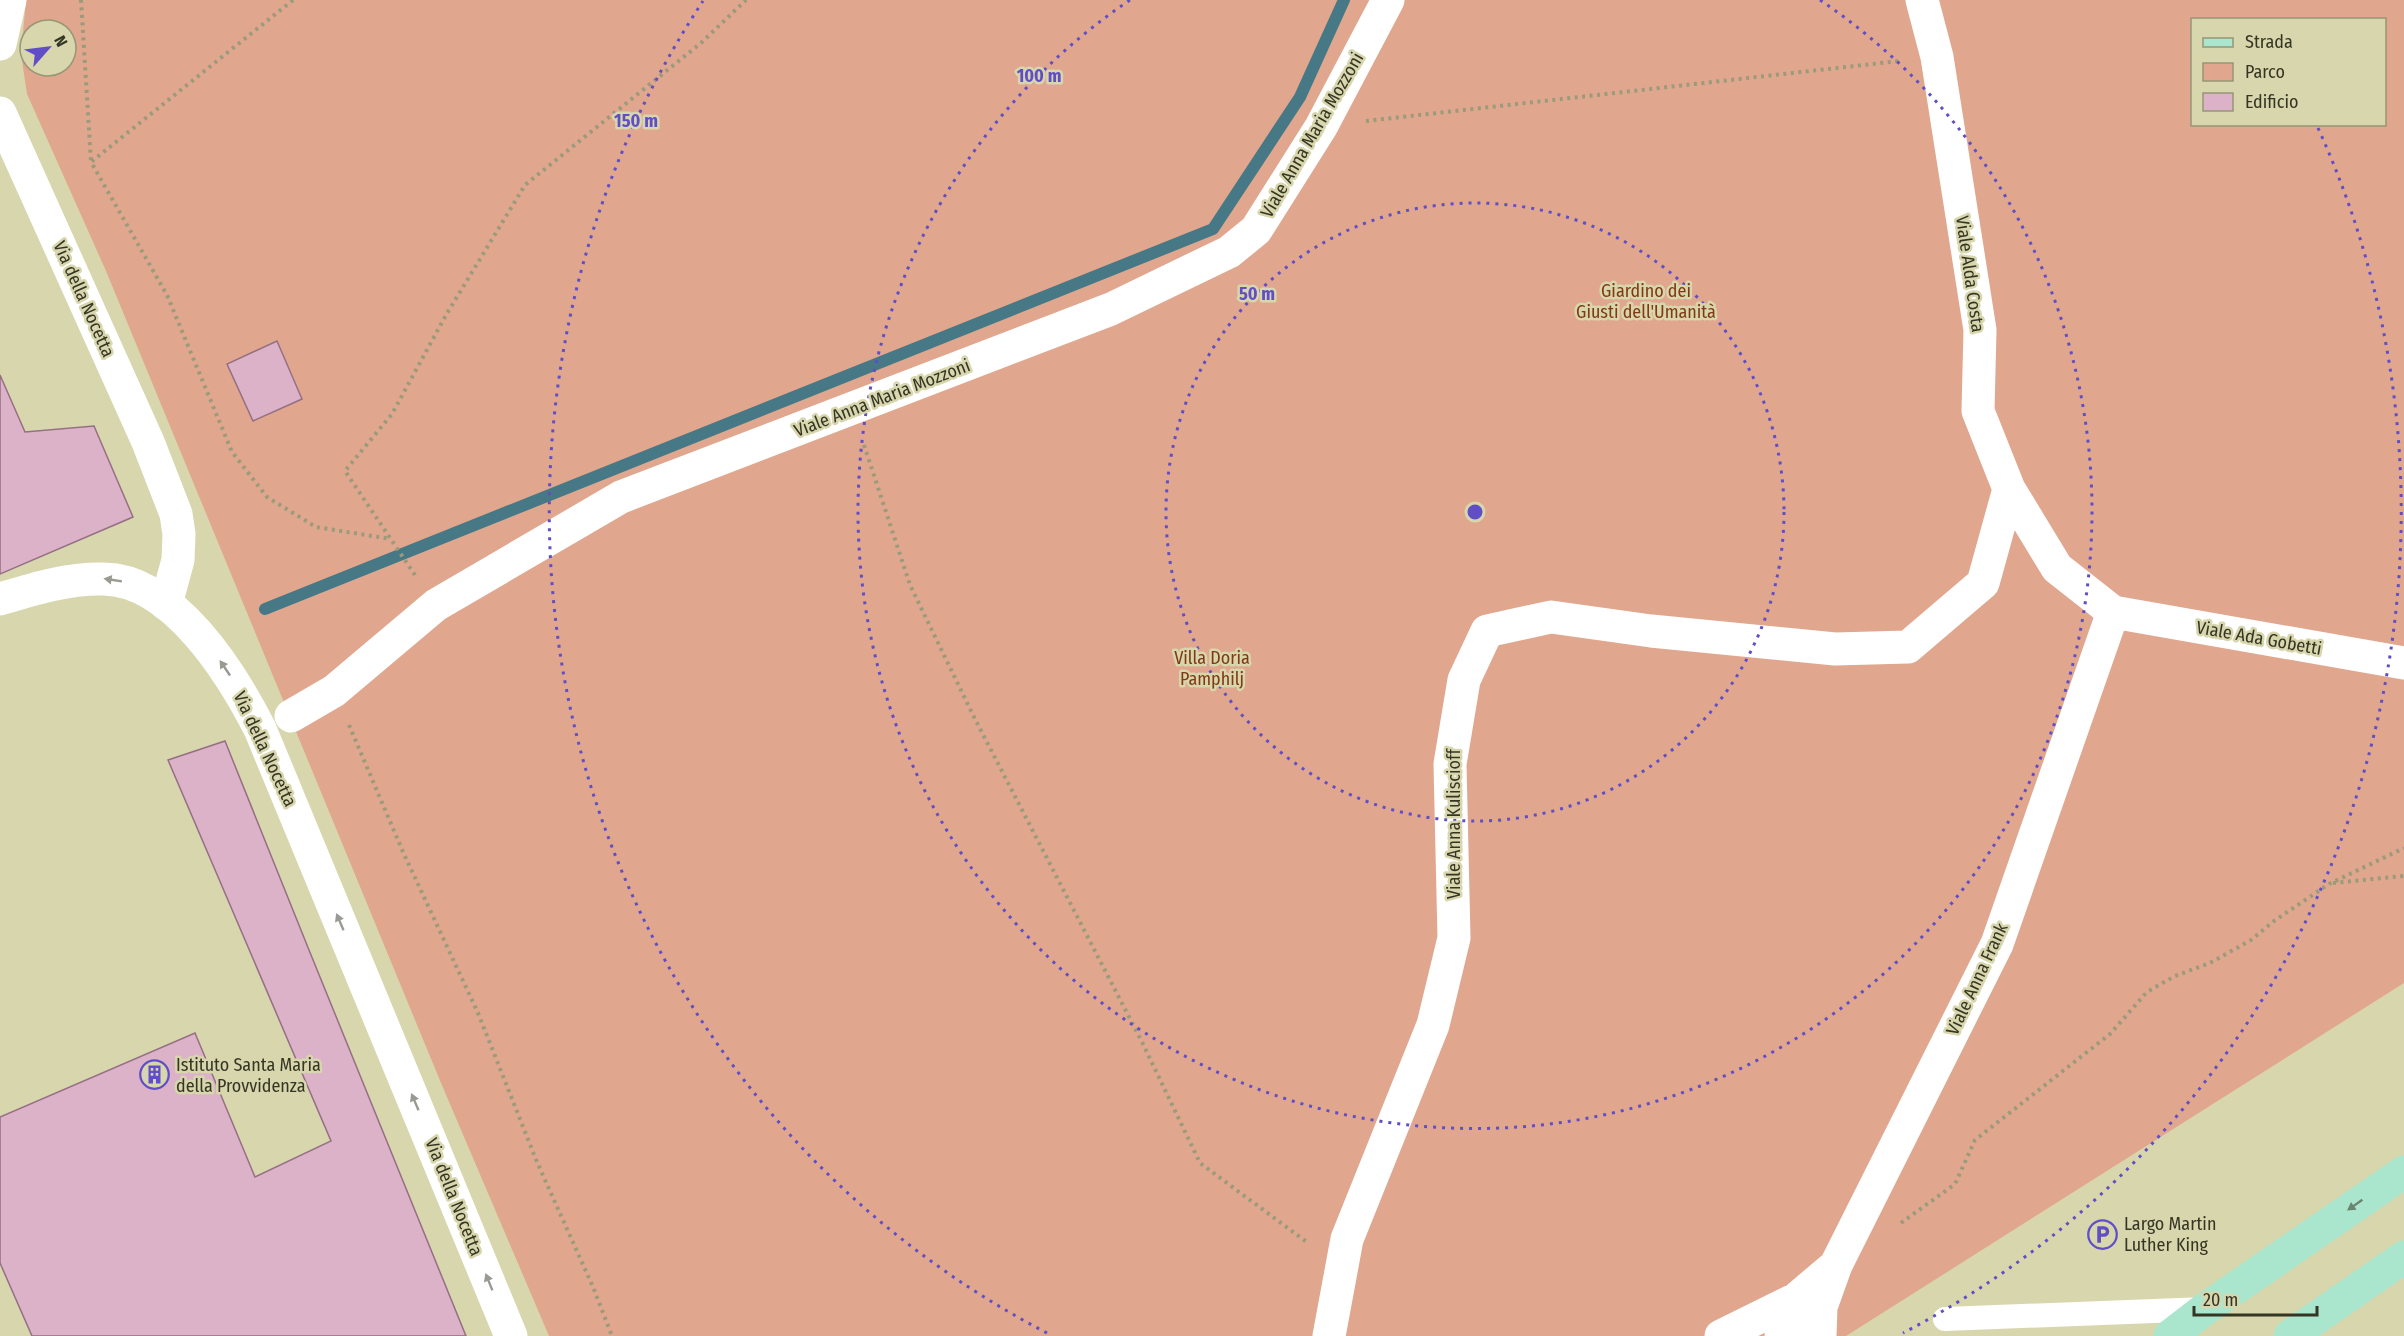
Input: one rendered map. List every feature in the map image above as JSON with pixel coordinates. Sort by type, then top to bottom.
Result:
[{"type":"main road","points":[[2170,1336],[2205,1309],[2404,1172]]},
{"type":"main road","points":[[2290,1336],[2404,1257]]},
{"type":"street","points":[[0,44],[10,0]]},
{"type":"street","name":"Viale Anna Maria Mozzoni","points":[[291,716],[334,691],[436,605],[621,497],[851,411],[1112,309],[1229,252],[1256,230],[1321,127],[1388,0]]},
{"type":"street","name":"Viale Alda Costa","points":[[1922,0],[1937,57],[1980,330],[1978,411],[2009,489],[2056,568],[2113,612]]},
{"type":"street","name":"Via della Nocetta","points":[[0,113],[148,442],[176,514],[179,534],[178,560],[166,604],[190,625],[221,662],[260,729],[511,1336]]},
{"type":"street","name":"Viale Anna Kuliscioff","points":[[1329,1336],[1347,1239],[1433,1025],[1454,938],[1450,764],[1464,680],[1487,631],[1551,617],[1651,631],[1835,649],[1908,647],[1983,583],[2009,489]]},
{"type":"street","points":[[0,599],[47,585],[105,579],[138,587],[166,604]]},
{"type":"street","name":"Viale Ada Gobetti","points":[[2113,612],[2404,663]]},
{"type":"street","name":"Viale Anna Frank","points":[[1820,1322],[1836,1265],[1997,944],[2113,612]]},
{"type":"street","points":[[1721,1336],[1796,1299],[1836,1265]]},
{"type":"street","points":[[1781,1336],[1820,1322]]},
{"type":"lane","points":[[1945,1319],[2205,1309]]},
{"type":"path","points":[[81,0],[92,162],[167,295],[232,452],[267,497],[316,527],[392,541]]},
{"type":"path","points":[[92,162],[293,0]]},
{"type":"path","points":[[408,563],[345,471],[392,414],[446,315],[525,185],[700,43],[746,0]]},
{"type":"path","points":[[1321,127],[1937,57]]},
{"type":"path","points":[[851,411],[879,485],[910,585],[975,719],[1142,1042],[1200,1163],[1342,1267]]},
{"type":"path","points":[[334,691],[403,852],[478,1013],[537,1162],[612,1336]]},
{"type":"path","points":[[1897,1226],[1955,1184],[1975,1140],[2110,1034],[2147,992],[2175,976],[2210,963],[2251,940],[2329,884],[2404,848]]},
{"type":"path","points":[[2329,884],[2404,876]]},
{"type":"green space","name":"Villa Doria Pamphilj","points":[[26,0],[2404,0],[2404,983],[1846,1336],[549,1336],[441,1083],[106,271],[27,94],[25,78],[78,78],[78,18],[24,18]]},
{"type":"building","points":[[277,341],[302,399],[253,421],[227,364]]},
{"type":"building","points":[[0,375],[25,432],[94,426],[133,517],[0,574]]},
{"type":"building","name":"Istituto Santa Maria della Provvidenza","points":[[225,741],[466,1336],[32,1336],[0,1263],[0,1117],[195,1033],[255,1177],[331,1141],[168,760]]},
{"type":"waterway","points":[[265,609],[1213,229],[1300,97],[1344,0]]},
{"type":"place","name":"Istituto Santa Maria della Provvidenza","points":[[155,1075]]},
{"type":"place","name":"Largo Martin Luther King","points":[[2103,1234]]},
{"type":"park label","name":"Giardino dei Giusti dell'Umanità","points":[[1646,301]]}]
